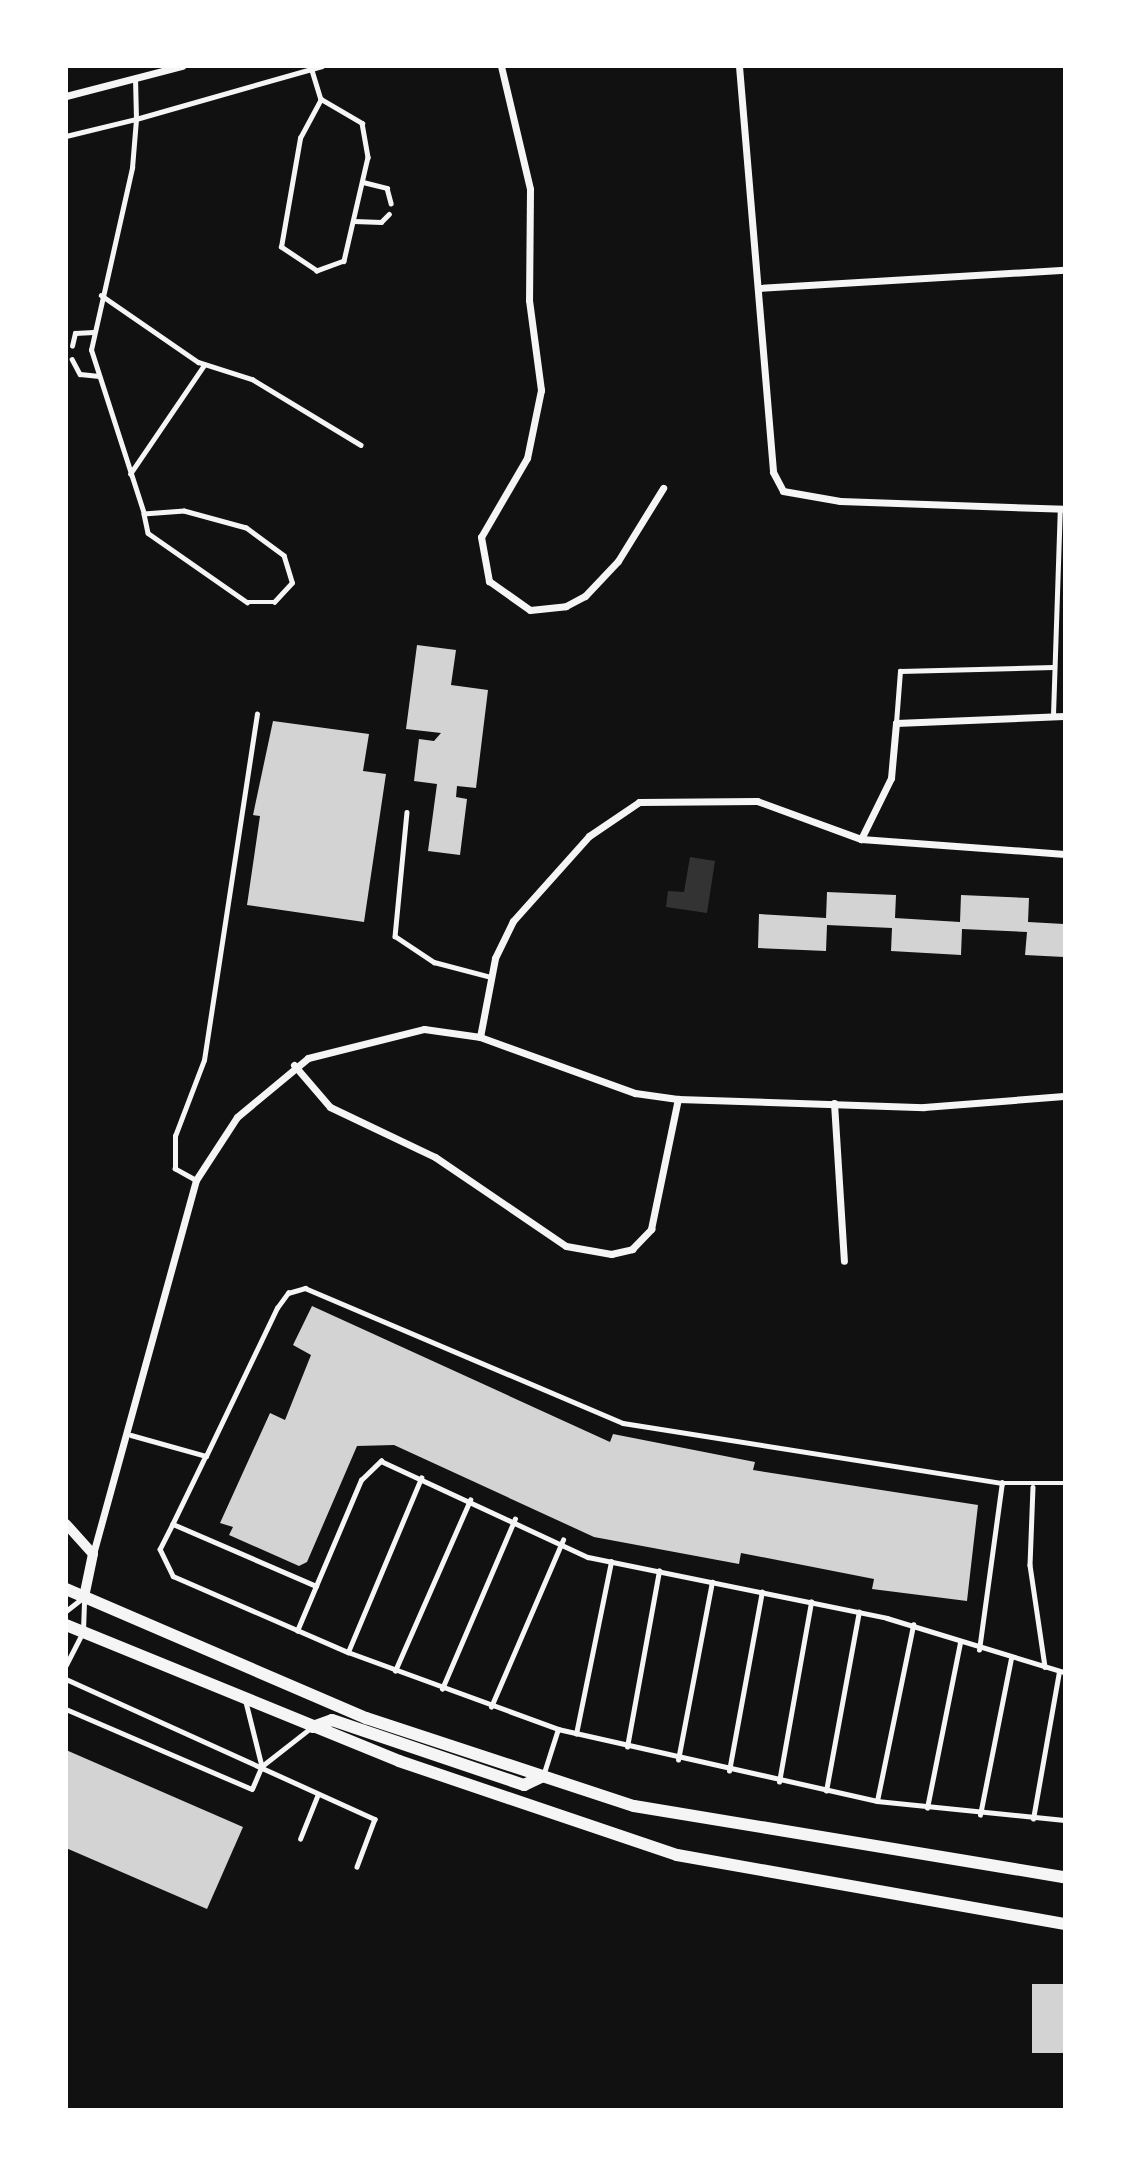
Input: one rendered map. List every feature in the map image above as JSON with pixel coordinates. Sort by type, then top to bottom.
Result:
[{"type":"main road","points":[[66,1589],[366,1718],[634,1806],[1065,1877]]},
{"type":"main road","points":[[66,1625],[246,1702],[555,1818],[677,1855],[932,1906],[1065,1924]]},
{"type":"main road","points":[[313,1727],[332,1720],[524,1785],[543,1776]]},
{"type":"street","points":[[66,96],[183,66]]},
{"type":"street","points":[[500,66],[530,189],[529,300],[541,390],[527,458],[481,537],[489,581],[530,610],[566,606],[585,596],[618,561],[663,488]]},
{"type":"street","points":[[738,66],[773,472],[783,491],[839,501],[1062,509]]},
{"type":"street","points":[[758,288],[1065,270]]},
{"type":"street","points":[[861,839],[891,778],[896,723],[1065,716]]},
{"type":"street","points":[[480,1037],[492,977],[507,931],[538,886],[589,836],[639,802],[757,801],[861,839],[1065,854]]},
{"type":"street","points":[[84,1597],[93,1554],[131,1435],[196,1180],[236,1116],[293,1065],[390,1033],[424,1029],[480,1037],[635,1093],[678,1099],[925,1107],[1065,1096]]},
{"type":"street","points":[[293,1065],[330,1107],[435,1157],[566,1246],[611,1254],[632,1249],[651,1229],[678,1099]]},
{"type":"street","points":[[834,1103],[844,1261]]},
{"type":"street","points":[[66,1524],[93,1554]]},
{"type":"lane","points":[[66,136],[322,66]]},
{"type":"lane","points":[[311,68],[321,99],[362,123],[368,157],[344,261],[317,271],[281,247],[300,138],[321,99]]},
{"type":"lane","points":[[135,79],[136,119],[132,168],[93,332],[99,376],[148,533],[247,603],[274,602],[292,583],[284,556],[246,528],[184,511],[144,514]]},
{"type":"lane","points":[[363,181],[387,188],[391,203]]},
{"type":"lane","points":[[354,220],[381,222],[389,214]]},
{"type":"lane","points":[[101,295],[204,365],[252,379],[361,445]]},
{"type":"lane","points":[[72,346],[75,333],[93,332]]},
{"type":"lane","points":[[72,359],[80,374],[99,376]]},
{"type":"lane","points":[[130,475],[204,365]]},
{"type":"lane","points":[[1053,715],[1062,509]]},
{"type":"lane","points":[[896,723],[900,671],[1054,667]]},
{"type":"lane","points":[[196,1180],[175,1169],[175,1136],[204,1060],[257,714]]},
{"type":"lane","points":[[407,812],[395,936],[434,962],[492,977]]},
{"type":"lane","points":[[1065,1483],[1033,1487],[1002,1483],[623,1423],[305,1288],[288,1293],[277,1308],[160,1549],[173,1576],[395,1671],[558,1729],[678,1760],[877,1801],[980,1815],[1065,1820]]},
{"type":"lane","points":[[131,1435],[206,1456]]},
{"type":"lane","points":[[297,1631],[372,1465],[381,1461],[563,1541],[588,1557],[913,1625],[979,1650],[1062,1672],[1033,1819]]},
{"type":"lane","points":[[348,1652],[421,1478]]},
{"type":"lane","points":[[979,1650],[1002,1483]]},
{"type":"lane","points":[[1033,1487],[1030,1566],[1045,1667]]},
{"type":"lane","points":[[395,1671],[471,1500]]},
{"type":"lane","points":[[442,1689],[515,1519]]},
{"type":"lane","points":[[173,1524],[316,1586]]},
{"type":"lane","points":[[491,1707],[563,1541]]},
{"type":"lane","points":[[576,1734],[611,1562]]},
{"type":"lane","points":[[627,1747],[659,1571]]},
{"type":"lane","points":[[678,1760],[712,1582]]},
{"type":"lane","points":[[729,1771],[762,1592]]},
{"type":"lane","points":[[66,1611],[84,1597]]},
{"type":"lane","points":[[66,1665],[83,1631],[84,1597]]},
{"type":"lane","points":[[779,1782],[811,1602]]},
{"type":"lane","points":[[826,1791],[859,1612]]},
{"type":"lane","points":[[877,1801],[913,1625]]},
{"type":"lane","points":[[927,1808],[960,1643]]},
{"type":"lane","points":[[980,1815],[1011,1659]]},
{"type":"lane","points":[[66,1679],[375,1819],[357,1867]]},
{"type":"lane","points":[[246,1702],[262,1766]]},
{"type":"lane","points":[[66,1709],[252,1789],[262,1766],[313,1727]]},
{"type":"lane","points":[[543,1776],[558,1729]]},
{"type":"lane","points":[[300,1839],[318,1794]]},
{"type":"shaded area","points":[[690,857],[715,861],[707,913],[666,907],[668,891],[684,892]]},
{"type":"building","points":[[417,645],[456,650],[451,685],[488,690],[476,788],[457,786],[456,797],[467,799],[460,855],[428,851],[437,784],[414,781],[419,739],[434,741],[441,733],[406,729]]},
{"type":"building","points":[[273,721],[369,734],[363,771],[386,774],[364,922],[247,905],[260,816],[253,815]]},
{"type":"building","points":[[827,892],[896,895],[895,918],[960,922],[961,895],[1029,898],[1028,922],[1064,924],[1064,957],[1025,955],[1027,932],[962,929],[961,955],[891,951],[892,928],[827,925],[826,951],[758,948],[759,914],[826,918]]},
{"type":"building","points":[[312,1306],[610,1442],[613,1434],[755,1462],[753,1470],[978,1505],[967,1601],[872,1589],[874,1579],[741,1553],[739,1564],[594,1537],[394,1445],[357,1446],[307,1562],[299,1566],[229,1535],[233,1527],[220,1523],[270,1413],[285,1420],[311,1355],[293,1345]]},
{"type":"building","points":[[66,1750],[243,1827],[207,1909],[66,1848]]},
{"type":"building","points":[[1032,1984],[1064,1984],[1064,2053],[1032,2053]]}]
